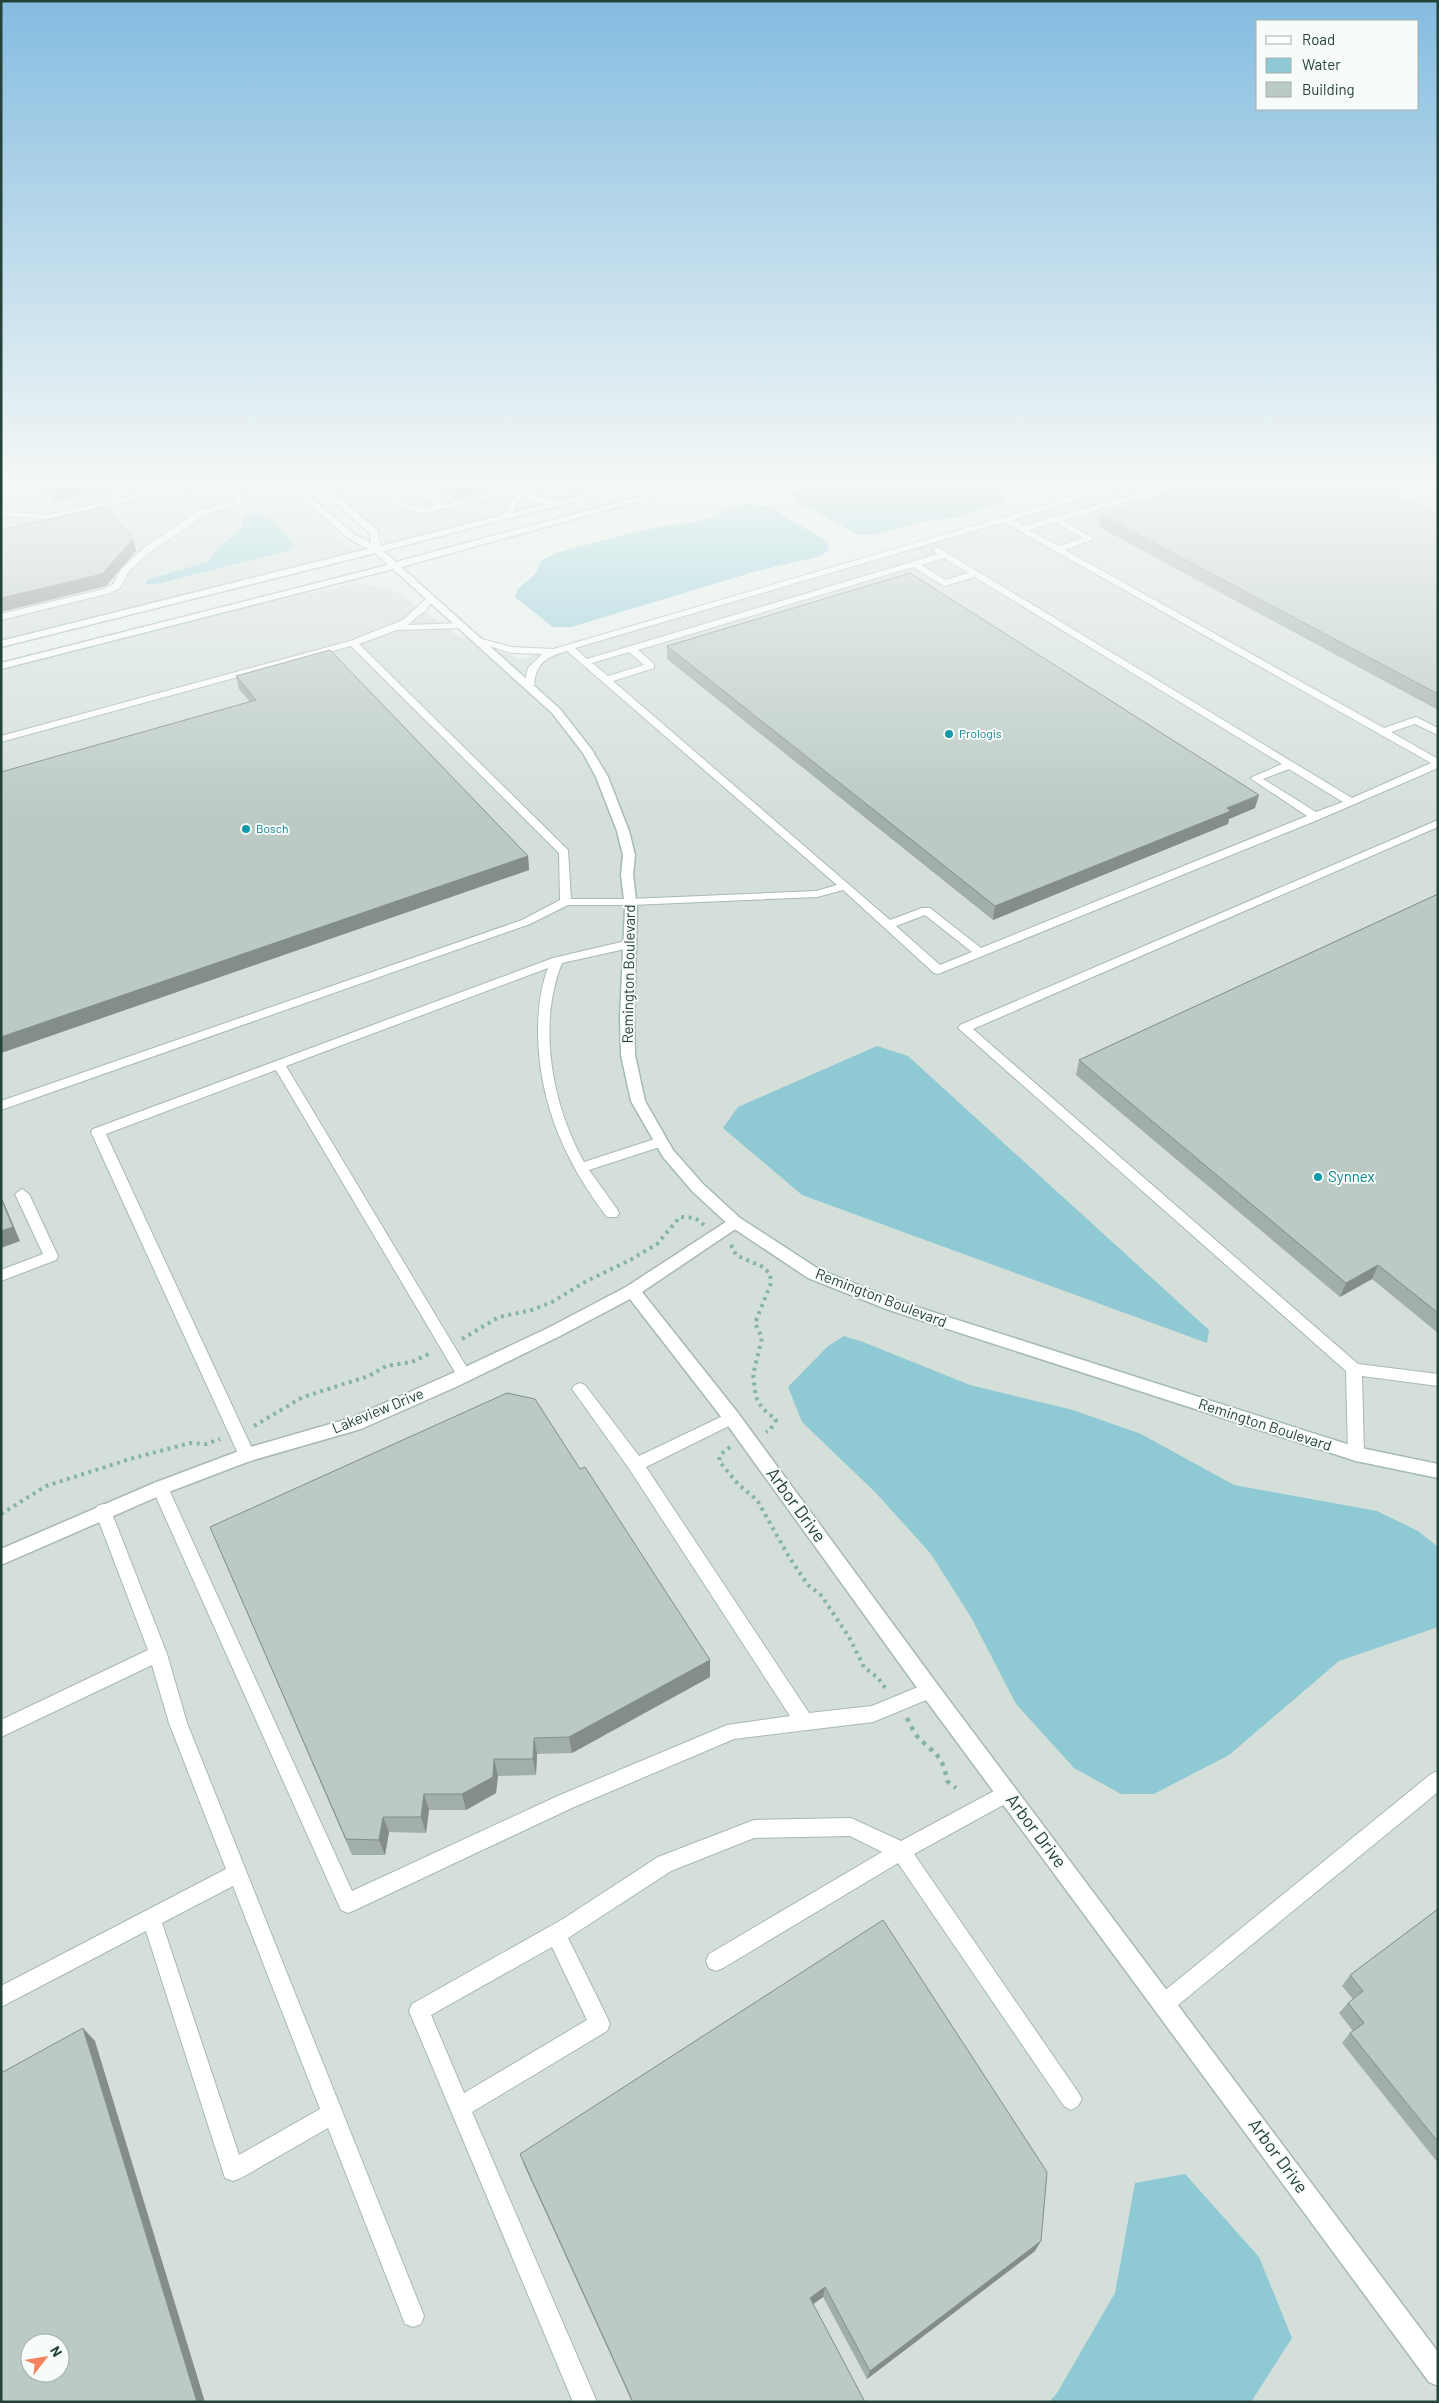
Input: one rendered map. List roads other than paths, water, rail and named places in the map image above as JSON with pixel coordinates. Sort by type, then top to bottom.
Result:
[{"type":"street","points":[[1,644],[216,590]]},
{"type":"street","points":[[1,666],[299,590]]},
{"type":"street","name":"Remington Boulevard","points":[[421,590],[556,711],[588,752],[602,777],[623,831],[629,855],[627,875],[631,902],[628,1055],[638,1101],[661,1142],[698,1188],[735,1222],[814,1274],[895,1306],[1356,1454],[1438,1471]]},
{"type":"street","name":"Lakeview Drive","points":[[1,1556],[103,1511],[247,1455],[355,1424],[464,1375],[632,1292],[735,1222]]},
{"type":"street","name":"Arbor Drive","points":[[632,1292],[732,1418],[930,1690],[1165,2003],[1438,2373]]},
{"type":"lane","points":[[1,617],[109,590]]},
{"type":"lane","points":[[477,639],[511,650],[553,652],[766,590]]},
{"type":"lane","points":[[586,662],[826,590]]},
{"type":"lane","points":[[1002,590],[1351,802]]},
{"type":"lane","points":[[1131,590],[1438,763]]},
{"type":"lane","points":[[1,739],[353,643],[394,628],[422,612],[430,598]]},
{"type":"lane","points":[[394,628],[462,626]]},
{"type":"lane","points":[[353,643],[564,852],[566,902]]},
{"type":"lane","points":[[569,648],[845,886],[938,970],[1351,802],[1438,763]]},
{"type":"lane","points":[[606,680],[652,666],[631,649]]},
{"type":"lane","points":[[529,685],[530,669],[538,661],[553,652]]},
{"type":"lane","points":[[1383,732],[1416,720],[1438,732]]},
{"type":"lane","points":[[1289,765],[1255,778],[1316,816]]},
{"type":"lane","points":[[1438,823],[964,1028],[1354,1369],[1438,1380]]},
{"type":"lane","points":[[1,1106],[526,922],[566,902],[631,902],[817,894],[845,886]]},
{"type":"lane","points":[[888,925],[926,910],[980,953]]},
{"type":"lane","points":[[247,1455],[98,1132],[557,961],[630,944]]},
{"type":"lane","points":[[557,961],[548,985],[545,1031],[548,1083],[563,1133],[594,1190],[612,1213]]},
{"type":"lane","points":[[279,1065],[464,1375]]},
{"type":"lane","points":[[582,1167],[661,1142]]},
{"type":"lane","points":[[1,1276],[51,1256],[22,1194]]},
{"type":"lane","points":[[1354,1369],[1356,1454]]},
{"type":"lane","points":[[580,1389],[636,1465],[805,1723]]},
{"type":"lane","points":[[636,1465],[732,1418]]},
{"type":"lane","points":[[160,1488],[348,1903],[567,1801],[733,1731],[873,1714],[930,1690]]},
{"type":"lane","points":[[103,1511],[158,1654],[178,1723],[413,2316]]},
{"type":"lane","points":[[1,1729],[158,1654]]},
{"type":"lane","points":[[1165,2003],[1438,1780]]},
{"type":"lane","points":[[716,1962],[902,1851],[1007,1793]]},
{"type":"lane","points":[[585,2402],[419,2011],[556,1934],[665,1864],[754,1829],[851,1827],[902,1851],[1071,2099]]},
{"type":"lane","points":[[1,1997],[238,1873]]},
{"type":"lane","points":[[150,1918],[233,2170],[333,2113]]},
{"type":"lane","points":[[460,2107],[600,2024],[556,1934]]},
{"type":"water","points":[[518,590],[693,590],[571,627],[553,627],[515,597]]},
{"type":"water","points":[[877,1046],[908,1056],[1209,1330],[1207,1343],[802,1195],[723,1128],[738,1107]]},
{"type":"water","points":[[844,1336],[970,1385],[1073,1410],[1141,1434],[1234,1485],[1377,1511],[1418,1531],[1438,1547],[1438,1627],[1339,1661],[1229,1755],[1154,1794],[1121,1794],[1074,1768],[1016,1704],[972,1619],[931,1554],[875,1492],[802,1422],[788,1387],[828,1346]]},
{"type":"water","points":[[1185,2174],[1259,2257],[1292,2338],[1251,2402],[1049,2402],[1057,2393],[1115,2293],[1135,2183]]},
{"type":"place","name":"Prologis","points":[[949,734]]},
{"type":"place","name":"Bosch","points":[[246,829]]},
{"type":"place","name":"Synnex","points":[[1318,1177]]}]
